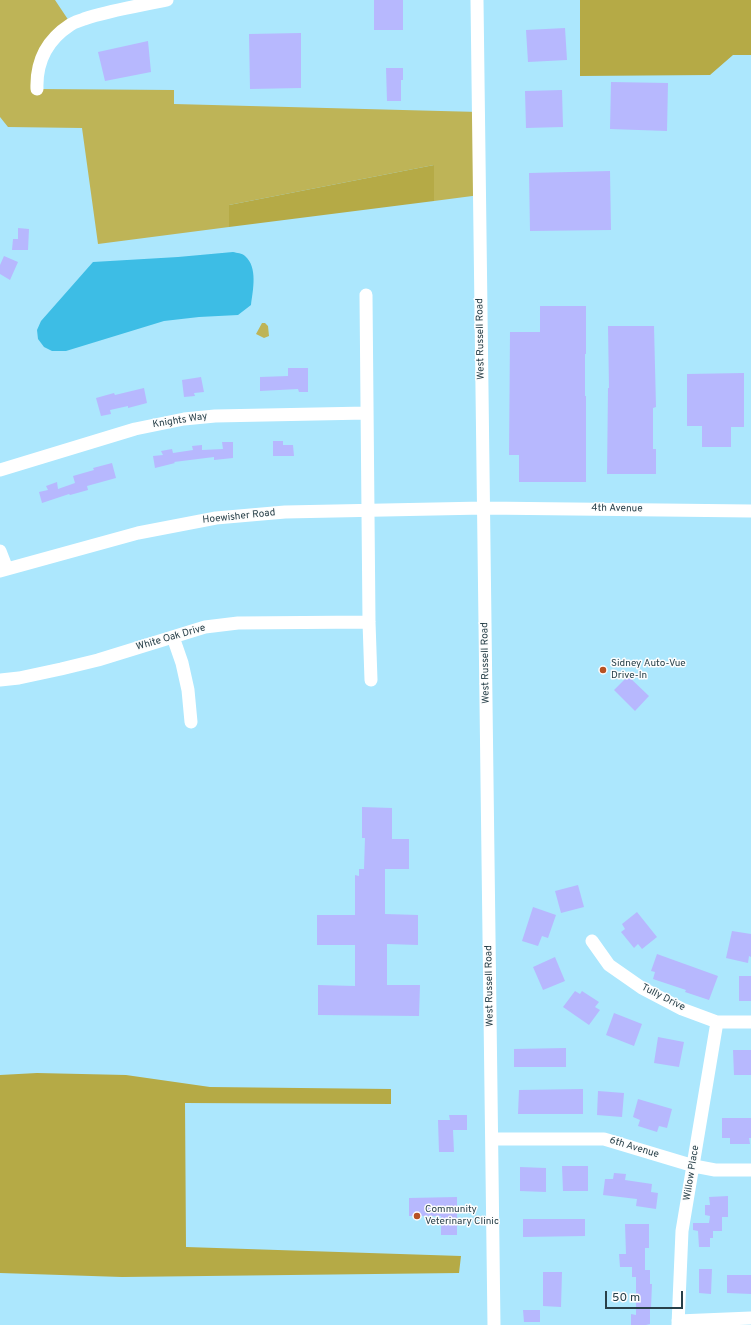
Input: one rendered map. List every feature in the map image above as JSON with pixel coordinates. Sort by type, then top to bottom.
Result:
[{"type":"street","points":[[37,89],[37,75],[42,57],[54,39],[71,24],[100,13],[167,0]]},
{"type":"street","name":"West Russell Road","points":[[477,0],[494,1325]]},
{"type":"street","points":[[366,295],[366,413],[371,680]]},
{"type":"street","name":"Knights Way","points":[[0,470],[135,429],[184,418],[366,413]]},
{"type":"street","name":"Hoewisher Road","points":[[3,570],[138,533],[216,518],[284,512],[484,508]]},
{"type":"street","name":"4th Avenue","points":[[484,508],[751,511]]},
{"type":"street","points":[[0,550],[3,570]]},
{"type":"street","name":"White Oak Drive","points":[[0,680],[19,678],[61,669],[206,627],[238,623],[369,622]]},
{"type":"street","points":[[173,637],[182,663],[188,690],[191,722]]},
{"type":"street","name":"Tully Drive","points":[[592,941],[609,965],[642,988],[682,1009],[717,1022],[751,1022]]},
{"type":"street","name":"Willow Place","points":[[678,1323],[682,1231],[717,1022]]},
{"type":"street","name":"6th Avenue","points":[[492,1139],[604,1139],[694,1166],[715,1170],[751,1170]]},
{"type":"street","points":[[678,1323],[751,1318]]},
{"type":"shaded area","points":[[0,0],[55,0],[71,24],[53,39],[37,89],[174,90],[174,104],[479,112],[480,195],[434,201],[434,165],[229,205],[229,227],[98,244],[82,128],[8,127],[0,117]]},
{"type":"shaded area","points":[[580,0],[751,0],[751,55],[733,55],[710,75],[580,76]]},
{"type":"shaded area","points":[[434,165],[434,201],[229,227],[229,205]]},
{"type":"shaded area","points":[[262,323],[265,323],[268,326],[269,336],[264,338],[256,334]]},
{"type":"shaded area","points":[[37,1073],[126,1075],[210,1087],[391,1089],[391,1104],[185,1103],[186,1247],[461,1256],[459,1273],[122,1277],[0,1273],[0,1075]]},
{"type":"water","points":[[233,252],[245,256],[249,261],[252,266],[254,279],[251,305],[238,315],[164,321],[66,351],[52,351],[44,347],[38,339],[37,330],[41,321],[93,262]]},
{"type":"building","points":[[374,0],[403,0],[403,30],[374,30]]},
{"type":"building","points":[[565,28],[567,60],[528,62],[526,30]]},
{"type":"building","points":[[301,33],[301,88],[250,89],[249,34]]},
{"type":"building","points":[[148,41],[151,72],[105,81],[98,52]]},
{"type":"building","points":[[386,68],[403,68],[403,80],[401,80],[401,101],[387,101]]},
{"type":"building","points":[[611,82],[668,83],[667,131],[610,129]]},
{"type":"building","points":[[562,90],[563,127],[526,128],[525,91]]},
{"type":"building","points":[[610,171],[611,230],[530,231],[529,173]]},
{"type":"building","points":[[18,228],[29,229],[28,250],[12,250],[13,239],[18,239]]},
{"type":"building","points":[[4,256],[18,262],[10,280],[0,274],[0,265]]},
{"type":"building","points":[[540,306],[586,306],[586,482],[519,482],[519,455],[509,455],[510,332],[540,332]]},
{"type":"building","points":[[608,326],[654,326],[656,407],[653,408],[653,449],[656,449],[656,474],[607,474],[609,388]]},
{"type":"building","points":[[288,368],[308,368],[308,392],[299,392],[298,389],[260,391],[260,377],[288,376]]},
{"type":"building","points":[[744,373],[744,427],[731,427],[731,447],[702,447],[702,426],[687,426],[687,374]]},
{"type":"building","points":[[201,377],[204,392],[194,393],[195,396],[184,397],[182,380]]},
{"type":"building","points":[[144,388],[147,403],[128,408],[128,406],[110,410],[111,414],[101,416],[96,398],[114,393],[115,395]]},
{"type":"building","points":[[273,441],[283,441],[283,445],[293,445],[294,456],[273,456]]},
{"type":"building","points":[[222,442],[233,442],[233,458],[214,460],[214,457],[174,462],[175,463],[155,468],[153,456],[163,455],[161,451],[172,449],[173,453],[193,450],[192,446],[202,445],[202,450],[223,449]]},
{"type":"building","points":[[112,463],[116,478],[87,486],[88,490],[69,494],[42,503],[39,492],[48,490],[46,486],[57,482],[58,489],[75,483],[73,476],[94,470],[93,468]]},
{"type":"building","points":[[628,676],[649,696],[635,711],[614,690]]},
{"type":"building","points":[[362,807],[392,808],[392,839],[409,839],[409,869],[385,869],[385,914],[418,915],[418,945],[387,944],[387,985],[420,985],[419,1016],[318,1015],[318,985],[355,986],[355,945],[317,945],[317,915],[355,915],[355,875],[359,876],[359,869],[364,869],[365,838],[362,838]]},
{"type":"building","points":[[578,885],[584,907],[561,913],[555,891]]},
{"type":"building","points":[[533,907],[556,915],[548,938],[542,936],[538,946],[522,941]]},
{"type":"building","points":[[637,912],[657,937],[642,949],[638,944],[634,948],[621,932],[625,929],[622,924]]},
{"type":"building","points":[[732,931],[751,934],[751,957],[749,956],[748,963],[726,958]]},
{"type":"building","points":[[657,954],[718,976],[709,1000],[685,992],[686,990],[653,979],[655,972],[651,971]]},
{"type":"building","points":[[555,957],[565,981],[543,990],[533,967]]},
{"type":"building","points":[[739,976],[751,976],[751,1001],[739,1001]]},
{"type":"building","points":[[575,991],[580,994],[582,991],[599,1002],[595,1007],[600,1010],[589,1025],[563,1007]]},
{"type":"building","points":[[614,1013],[642,1024],[634,1046],[606,1035]]},
{"type":"building","points":[[658,1037],[684,1042],[679,1067],[654,1063]]},
{"type":"building","points":[[566,1048],[566,1067],[514,1067],[514,1049]]},
{"type":"building","points":[[733,1050],[751,1050],[751,1075],[734,1075]]},
{"type":"building","points":[[583,1089],[583,1114],[518,1114],[519,1090]]},
{"type":"building","points":[[598,1091],[624,1093],[622,1117],[597,1115]]},
{"type":"building","points":[[638,1099],[672,1109],[667,1128],[659,1126],[657,1132],[638,1126],[640,1120],[633,1117]]},
{"type":"building","points":[[449,1115],[467,1115],[467,1130],[453,1130],[454,1152],[439,1152],[438,1120],[450,1120]]},
{"type":"building","points":[[722,1118],[751,1118],[751,1138],[749,1138],[750,1144],[730,1144],[730,1138],[722,1138]]},
{"type":"building","points":[[562,1166],[588,1166],[588,1191],[563,1191]]},
{"type":"building","points":[[520,1167],[546,1168],[546,1192],[520,1191]]},
{"type":"building","points":[[614,1173],[626,1174],[625,1180],[652,1184],[651,1192],[658,1193],[656,1209],[636,1206],[637,1199],[603,1195],[605,1179],[613,1179]]},
{"type":"building","points":[[728,1196],[728,1217],[722,1217],[722,1231],[713,1231],[713,1238],[710,1238],[710,1247],[699,1247],[698,1231],[693,1230],[693,1223],[709,1223],[710,1216],[705,1215],[705,1205],[710,1205],[709,1197]]},
{"type":"building","name":"Community Veterinary Clinic","points":[[457,1197],[457,1235],[441,1235],[441,1216],[409,1216],[409,1198]]},
{"type":"building","points":[[523,1219],[585,1219],[585,1236],[523,1237]]},
{"type":"building","points":[[625,1224],[649,1224],[649,1248],[645,1248],[645,1270],[650,1270],[650,1284],[652,1284],[650,1324],[646,1325],[631,1325],[631,1314],[636,1315],[636,1277],[632,1277],[632,1267],[620,1267],[619,1254],[626,1254]]},
{"type":"building","points":[[699,1269],[712,1269],[711,1294],[699,1293]]},
{"type":"building","points":[[543,1272],[562,1272],[561,1307],[543,1306]]},
{"type":"building","points":[[727,1275],[751,1275],[751,1294],[727,1293]]},
{"type":"building","points":[[523,1310],[540,1310],[540,1322],[524,1322]]},
{"type":"place","name":"Sidney Auto-Vue Drive-In","points":[[603,670]]},
{"type":"place","name":"Community Veterinary Clinic","points":[[417,1216]]}]
